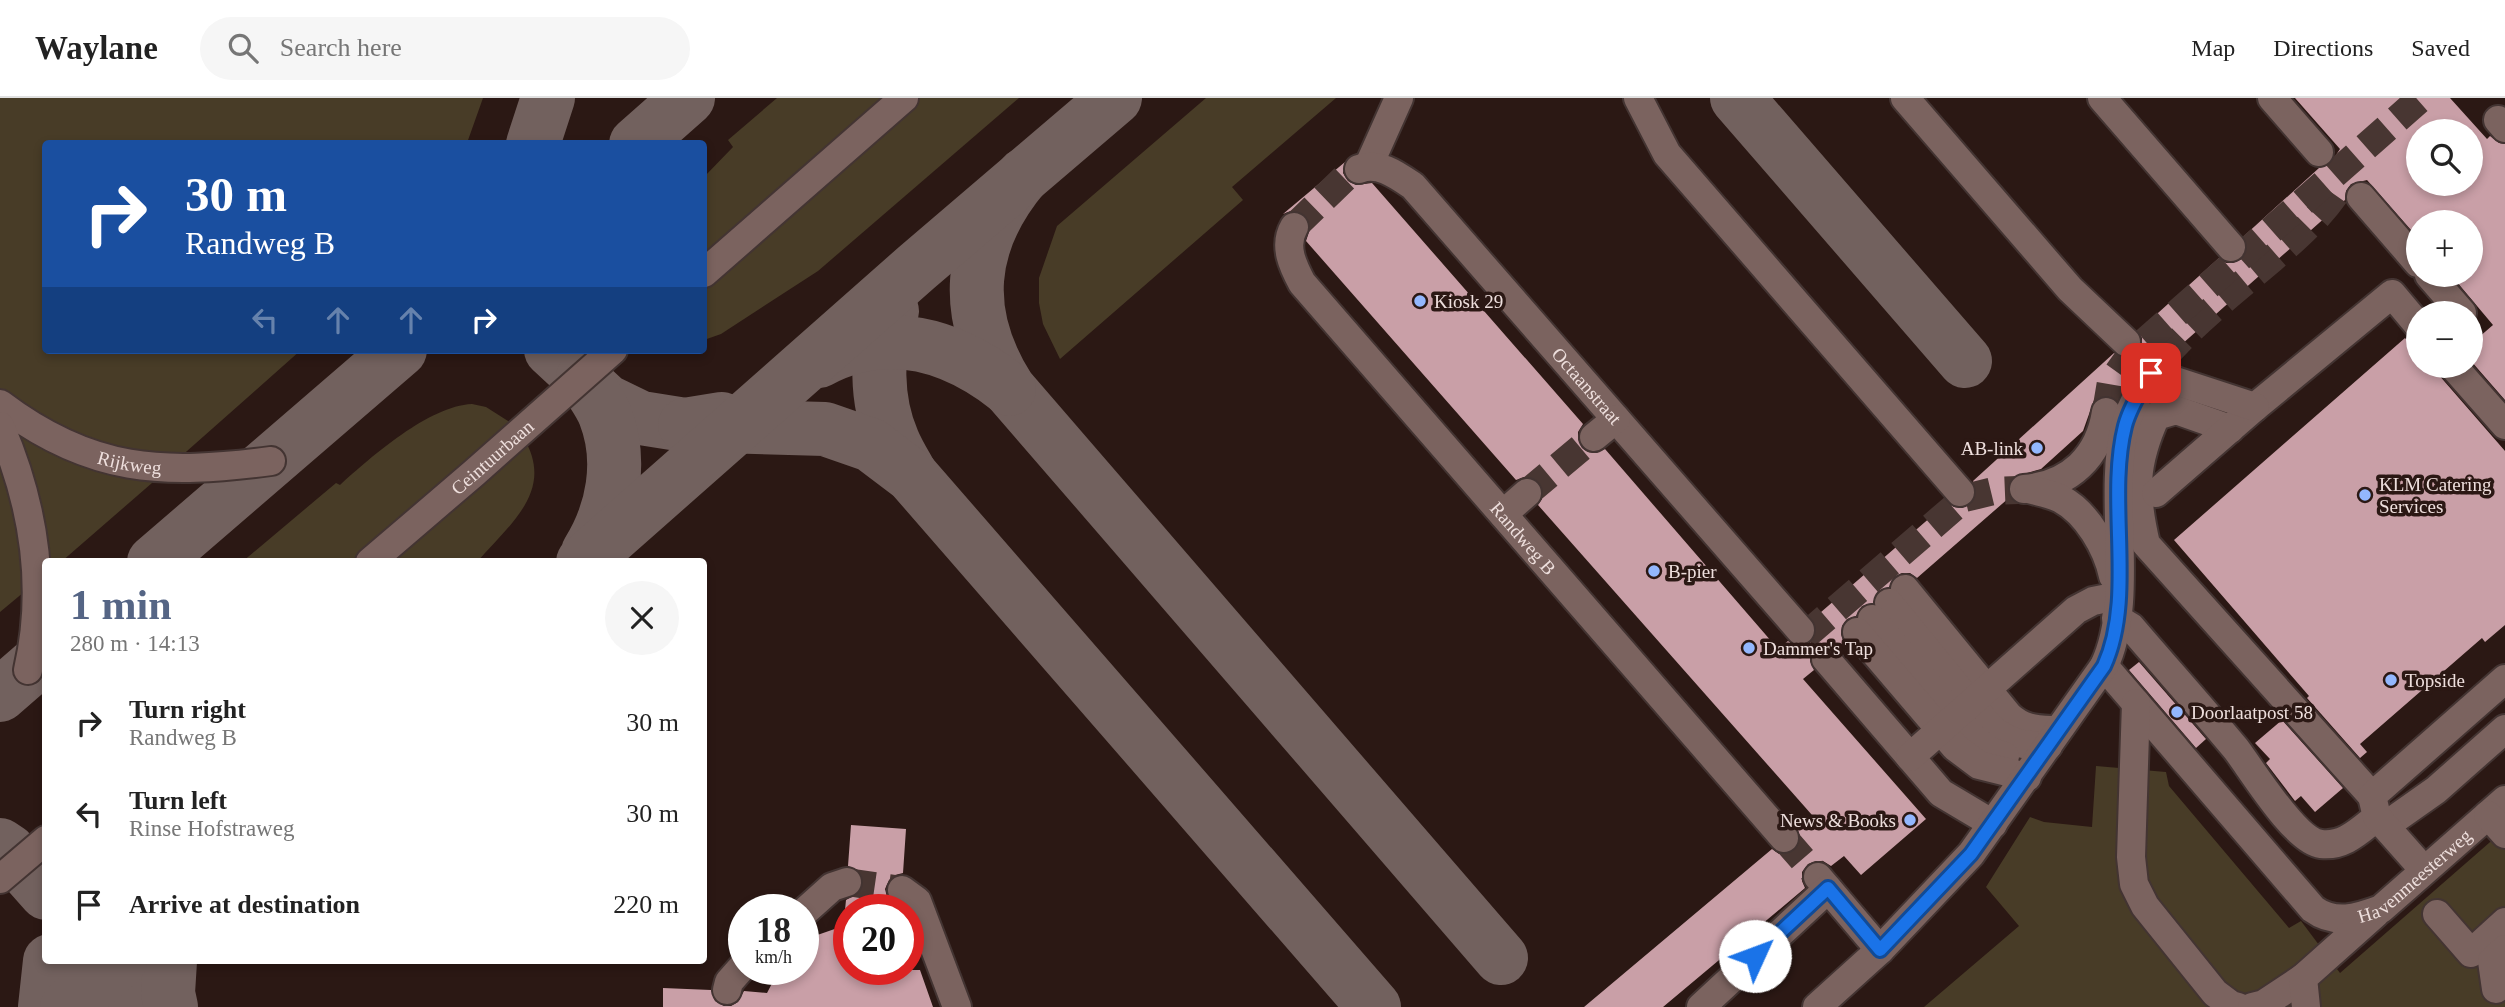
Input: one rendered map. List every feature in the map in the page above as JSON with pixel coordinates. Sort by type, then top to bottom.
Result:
[{"type":"street","points":[[707,270],[904,98]]},
{"type":"street","name":"Octaanstraat","points":[[1399,98],[1364,167],[1394,173],[1413,186],[1800,630]]},
{"type":"street","points":[[1638,98],[1667,154],[1960,492]]},
{"type":"street","points":[[1905,98],[2070,289],[2126,342]]},
{"type":"street","points":[[2102,98],[2231,247]]},
{"type":"street","points":[[2272,98],[2319,152]]},
{"type":"street","points":[[2361,197],[2406,249]]},
{"type":"street","name":"Randweg B","points":[[1294,227],[1291,231],[1290,259],[1302,283],[1784,838]]},
{"type":"street","points":[[2439,287],[2452,301]]},
{"type":"street","points":[[2156,493],[2392,294],[2406,311]]},
{"type":"street","name":"Ceintuurbaan","points":[[375,558],[609,354]]},
{"type":"street","points":[[1817,1007],[1880,950],[1971,854],[2104,666],[2111,651],[2117,607],[2118,486],[2126,424],[2151,373],[2255,407]]},
{"type":"street","points":[[2464,378],[2505,425]]},
{"type":"street","name":"Rijkweg","points":[[0,404],[61,443],[93,456],[134,466],[198,469],[271,461]]},
{"type":"street","points":[[2230,429],[2176,410],[2156,415],[2144,441],[2137,472],[2138,510],[2146,544],[2424,870]]},
{"type":"street","points":[[2106,412],[2104,427],[2091,455],[2070,475],[2023,489],[2061,499],[2082,516],[2109,559],[2117,607],[2131,627],[2238,752],[2259,785],[2301,832],[2318,844],[2336,844],[2351,838],[2505,679]]},
{"type":"street","points":[[1594,437],[1616,419]]},
{"type":"street","points":[[0,426],[21,480],[33,538],[36,620],[28,670]]},
{"type":"street","points":[[1503,514],[1527,493]]},
{"type":"street","points":[[1910,757],[2076,610],[2093,601],[2117,607]]},
{"type":"street","points":[[1964,710],[1881,611],[1964,710],[2031,729],[2042,754]]},
{"type":"street","points":[[1826,659],[1941,793],[1993,824]]},
{"type":"street","points":[[2104,666],[2136,703],[2131,858],[2134,884],[2145,906],[2215,993],[2238,1007]]},
{"type":"street","name":"Havenmeesterweg","points":[[2136,703],[2313,909],[2322,916],[2339,920],[2357,918],[2381,909],[2424,870],[2499,816]]},
{"type":"street","points":[[1964,710],[1955,747],[1979,765],[2042,754]]},
{"type":"street","points":[[2378,813],[2435,790],[2505,729]]},
{"type":"street","points":[[0,879],[42,842]]},
{"type":"street","points":[[819,899],[832,887],[847,882]]},
{"type":"street","points":[[1701,1007],[1823,883],[1880,950]]},
{"type":"street","points":[[902,890],[917,901],[957,1007]]},
{"type":"street","points":[[2252,1007],[2264,1004],[2303,978],[2381,909]]},
{"type":"street","points":[[2437,914],[2470,953],[2505,922]]},
{"type":"street","points":[[2501,992],[2492,961],[2505,949]]},
{"type":"street","points":[[2303,978],[2306,1007]]},
{"type":"street","points":[[727,990],[728,985]]},
{"type":"shaded area","points":[[0,98],[483,98],[468,140],[42,140],[42,354],[296,354],[178,459],[88,442],[15,401],[0,388]]},
{"type":"shaded area","points":[[777,98],[884,98],[707,252],[707,174],[733,147],[728,140]]},
{"type":"shaded area","points":[[912,98],[1019,98],[818,271],[721,334],[707,339],[707,276]]},
{"type":"shaded area","points":[[1206,98],[1336,98],[1232,187],[1243,200],[1060,359],[1043,324],[1039,303],[1039,278],[1057,226]]},
{"type":"shaded area","points":[[472,404],[486,407],[511,423],[357,558],[247,558],[336,483],[340,485],[402,434],[438,413]]},
{"type":"shaded area","points":[[4,416],[160,476],[66,558],[45,558]]},
{"type":"shaded area","points":[[523,437],[532,456],[532,490],[515,520],[481,558],[383,558]]},
{"type":"shaded area","points":[[0,447],[19,504],[24,592],[0,612]]},
{"type":"shaded area","points":[[2096,766],[2166,772],[2169,786],[2289,928],[2301,921],[2340,973],[2505,829],[2505,1007],[1924,1007],[2019,926],[1986,887],[2030,817],[2044,822],[2092,827]]},
{"type":"building","points":[[2295,98],[2450,98],[2469,119],[2406,119],[2406,196],[2483,196],[2483,135],[2487,139],[2490,136],[2505,144],[2505,400],[2483,375],[2483,334],[2493,325],[2483,313],[2483,301],[2473,301],[2461,287],[2483,287],[2483,210],[2406,210],[2406,224],[2367,180],[2351,184],[2346,191],[2345,200],[2164,360],[2149,357],[2141,360],[2117,400],[2102,396],[2094,400],[2083,431],[2041,469],[2013,477],[2008,484],[2010,497],[1917,578],[1910,573],[1894,577],[1889,587],[1878,591],[1873,603],[1862,606],[1856,616],[1847,619],[1841,634],[1844,643],[1838,648],[1824,643],[1816,646],[1811,653],[1810,661],[1814,670],[1803,679],[1926,819],[1861,875],[1844,856],[1831,866],[1823,861],[1808,864],[1802,872],[1805,888],[1663,1007],[1584,1007],[1772,849],[1779,854],[1794,851],[1800,843],[1797,828],[1812,815],[1538,505],[1543,490],[1539,482],[1524,477],[1516,480],[1306,241],[1311,226],[1307,217],[1293,210],[1283,214],[1345,162],[1343,173],[1348,181],[1356,185],[1372,183],[1583,424],[1578,432],[1582,448],[1596,453],[1605,449],[1778,649],[1788,641],[1795,646],[1810,643],[1816,635],[1813,619],[1947,503],[1962,508],[1971,504],[1976,497],[1973,481],[2114,353],[2123,358],[2138,354],[2142,338],[2138,331],[2219,258],[2226,263],[2242,259],[2247,245],[2244,236],[2319,168],[2330,164],[2340,149]]},
{"type":"building","name":"KLM Catering Services","points":[[2405,338],[2406,378],[2441,378],[2505,451],[2505,625],[2485,642],[2482,638],[2360,744],[2367,752],[2360,758],[2174,540]]},
{"type":"building","name":"Doorlaatpost 58","points":[[2139,662],[2206,739],[2196,748],[2129,670]]},
{"type":"building","points":[[2282,720],[2343,788],[2315,812],[2301,796],[2295,801],[2266,763],[2270,759],[2255,743]]},
{"type":"building","points":[[851,825],[906,829],[903,873],[889,880],[885,889],[886,894],[857,894],[863,885],[863,877],[858,870],[848,866]]},
{"type":"building","points":[[833,930],[833,985],[924,985],[924,981],[933,1007],[663,1007],[663,988],[711,990],[715,1001],[731,1006],[738,1002],[744,991],[767,993],[771,985],[819,985],[819,934]]},
{"type":"taxiway","points":[[534,140],[548,98]]},
{"type":"taxiway","points":[[641,140],[688,98]]},
{"type":"taxiway","points":[[588,558],[916,268],[1115,98]]},
{"type":"taxiway","points":[[1737,98],[1965,361]]},
{"type":"taxiway","points":[[1024,175],[1005,201],[991,227],[977,279],[983,333],[1009,389],[1501,958]]},
{"type":"taxiway","points":[[892,311],[882,342],[880,393],[887,426],[911,475]]},
{"type":"taxiway","points":[[819,361],[844,350],[869,344],[894,342],[918,345],[965,361],[1009,389]]},
{"type":"taxiway","points":[[159,558],[395,354]]},
{"type":"taxiway","points":[[555,354],[606,401],[641,418],[685,425],[722,419]]},
{"type":"taxiway","points":[[583,377],[605,415],[614,468],[613,486],[604,520],[588,552]]},
{"type":"taxiway","points":[[685,425],[825,429],[871,445],[912,476],[1374,1007]]},
{"type":"taxiway","points":[[0,695],[42,658]]},
{"type":"taxiway","points":[[0,845],[9,851],[42,888]]},
{"type":"taxiway","points":[[45,1007],[50,964]]},
{"type":"taxiway","points":[[107,964],[144,1007]]},
{"type":"taxiway","points":[[67,1007],[117,964]]},
{"type":"taxiway","points":[[170,964],[168,993],[171,1007]]},
{"type":"tunnel","points":[[2106,412],[2111,382],[2132,353],[2421,98]]},
{"type":"tunnel","points":[[1294,227],[1352,171],[1359,169]]},
{"type":"tunnel","points":[[2135,356],[2151,373],[2193,327],[2306,228],[2336,193]]},
{"type":"tunnel","points":[[1527,493],[1594,437]]},
{"type":"tunnel","points":[[1805,636],[1965,498],[1994,491],[2018,490]]},
{"type":"tunnel","points":[[1784,838],[1818,877]]},
{"type":"tunnel","points":[[847,882],[902,890]]},
{"type":"place","name":"Kiosk 29","points":[[1420,301]]},
{"type":"place","name":"AB-link","points":[[2037,448]]},
{"type":"place","name":"KLM Catering Services","points":[[2365,495]]},
{"type":"place","name":"B-pier","points":[[1654,571]]},
{"type":"place","name":"Dammer's Tap","points":[[1749,648]]},
{"type":"place","name":"Topside","points":[[2391,680]]},
{"type":"place","name":"Doorlaatpost 58","points":[[2177,712]]},
{"type":"place","name":"News & Books","points":[[1910,820]]},
{"type":"route","points":[[1755,956],[1828,888],[1880,950],[1971,854],[2104,666],[2115,633],[2118,596],[2118,486],[2126,424],[2151,373]]}]
